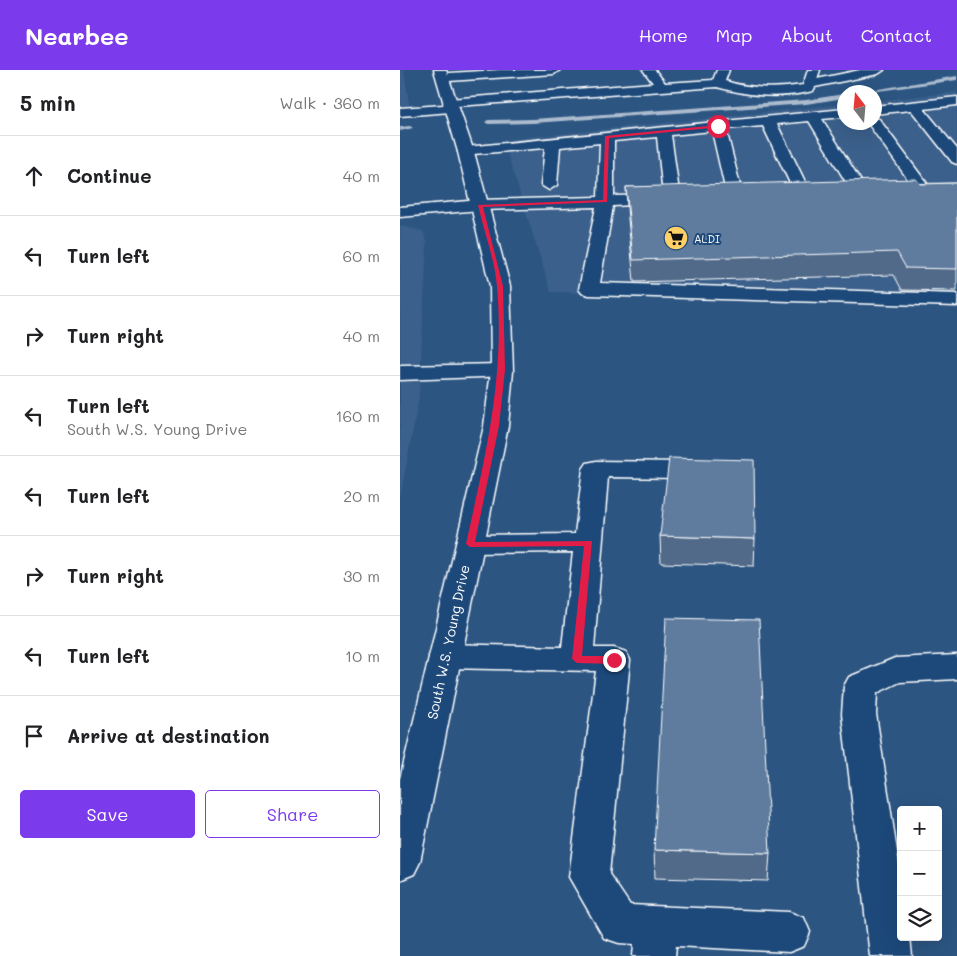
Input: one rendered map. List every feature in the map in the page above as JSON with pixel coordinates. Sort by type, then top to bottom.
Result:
[{"type":"main road","points":[[444,74],[554,70]]},
{"type":"main road","points":[[649,70],[659,81],[660,84],[656,87]]},
{"type":"main road","points":[[718,83],[723,70]]},
{"type":"main road","points":[[809,86],[814,70]]},
{"type":"main road","points":[[400,112],[656,87],[718,83],[747,91],[763,92],[809,86],[878,70]]},
{"type":"main road","name":"South W.S. Young Drive","points":[[400,862],[496,426],[502,370],[500,286],[466,152],[450,106],[444,74]]},
{"type":"main road","points":[[882,109],[957,101]]},
{"type":"main road","points":[[915,106],[957,159]]},
{"type":"main road","points":[[466,152],[837,114]]},
{"type":"main road","points":[[813,116],[862,194]]},
{"type":"main road","points":[[768,121],[804,196]]},
{"type":"main road","points":[[718,126],[735,198]]},
{"type":"main road","points":[[881,130],[933,192],[907,193]]},
{"type":"main road","points":[[663,131],[672,199]]},
{"type":"main road","points":[[607,137],[606,201],[589,288],[957,300]]},
{"type":"main road","points":[[549,185],[553,143]]},
{"type":"main road","points":[[842,194],[880,194]]},
{"type":"main road","points":[[784,196],[823,195]]},
{"type":"main road","points":[[717,198],[755,197]]},
{"type":"main road","points":[[400,212],[480,205],[690,199]]},
{"type":"main road","points":[[400,373],[502,370]]},
{"type":"main road","points":[[577,659],[596,469],[680,470]]},
{"type":"main road","points":[[470,544],[589,543]]},
{"type":"main road","points":[[445,656],[614,660],[589,876],[619,924],[655,940],[789,932]]},
{"type":"main road","points":[[891,956],[859,714],[861,686],[895,670],[957,667]]},
{"type":"shaded area","points":[[400,70],[404,70],[411,117],[400,117]]},
{"type":"shaded area","points":[[957,92],[957,303],[551,292],[503,140],[837,105],[837,130],[882,130],[882,100]]},
{"type":"shaded area","points":[[400,226],[423,231],[427,242],[419,397],[400,499]]},
{"type":"building","points":[[916,179],[920,184],[957,183],[957,269],[906,268],[897,252],[633,260],[626,187]]},
{"type":"building","points":[[669,458],[754,460],[755,539],[660,536]]},
{"type":"building","points":[[666,618],[759,620],[770,853],[654,850]]},
{"type":"waterway","points":[[882,89],[957,78]]},
{"type":"waterway","points":[[488,122],[533,121],[806,102],[837,97]]},
{"type":"waterway","points":[[400,129],[410,128]]},
{"type":"place","name":"ALDI","points":[[676,238]]},
{"type":"route","points":[[614,660],[577,659],[589,543],[470,544],[496,426],[502,370],[500,286],[480,205],[606,201],[607,137],[718,126]]}]
